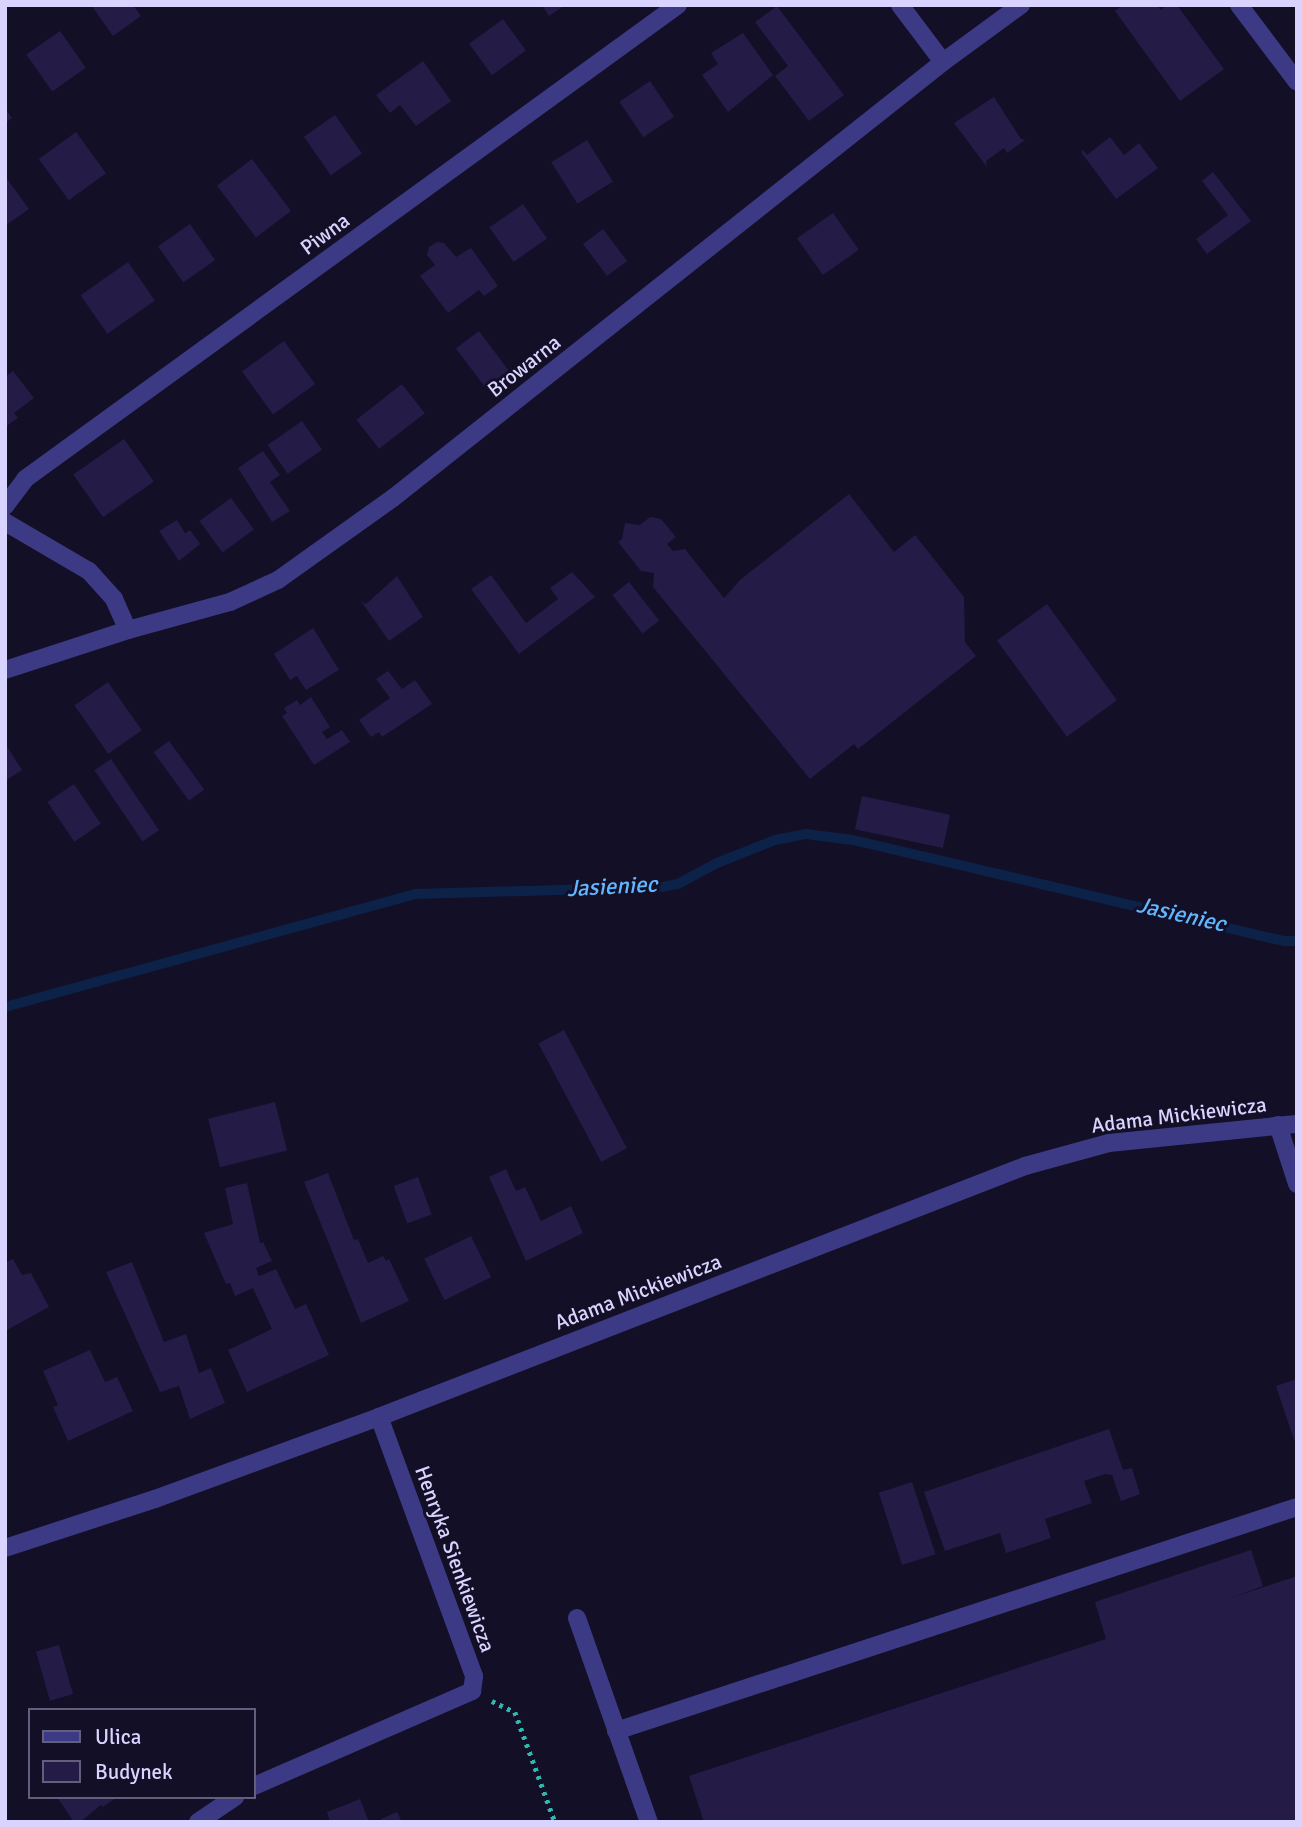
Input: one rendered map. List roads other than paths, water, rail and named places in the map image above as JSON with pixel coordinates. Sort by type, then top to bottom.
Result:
[{"type":"street","name":"Piwna","points":[[5,506],[25,479],[678,5]]},
{"type":"street","points":[[900,5],[943,62]]},
{"type":"street","name":"Browarna","points":[[5,670],[128,630],[230,602],[278,580],[393,498],[943,62],[1021,5]]},
{"type":"street","points":[[1240,5],[1297,82]]},
{"type":"street","points":[[5,522],[89,571],[114,599],[128,630]]},
{"type":"street","name":"Adama Mickiewicza","points":[[5,1548],[155,1499],[379,1417],[1025,1166],[1109,1143],[1297,1124]]},
{"type":"street","points":[[1278,1125],[1297,1184]]},
{"type":"street","name":"Henryka Sienkiewicza","points":[[256,1785],[472,1691],[474,1676],[379,1417]]},
{"type":"street","points":[[616,1731],[1297,1507]]},
{"type":"street","points":[[577,1618],[649,1822]]},
{"type":"street","points":[[198,1822],[232,1799]]},
{"type":"waterway","name":"Jasieniec","points":[[5,1007],[415,894],[662,887],[678,884],[717,863],[775,840],[806,834],[853,840],[1284,941],[1297,941]]}]
